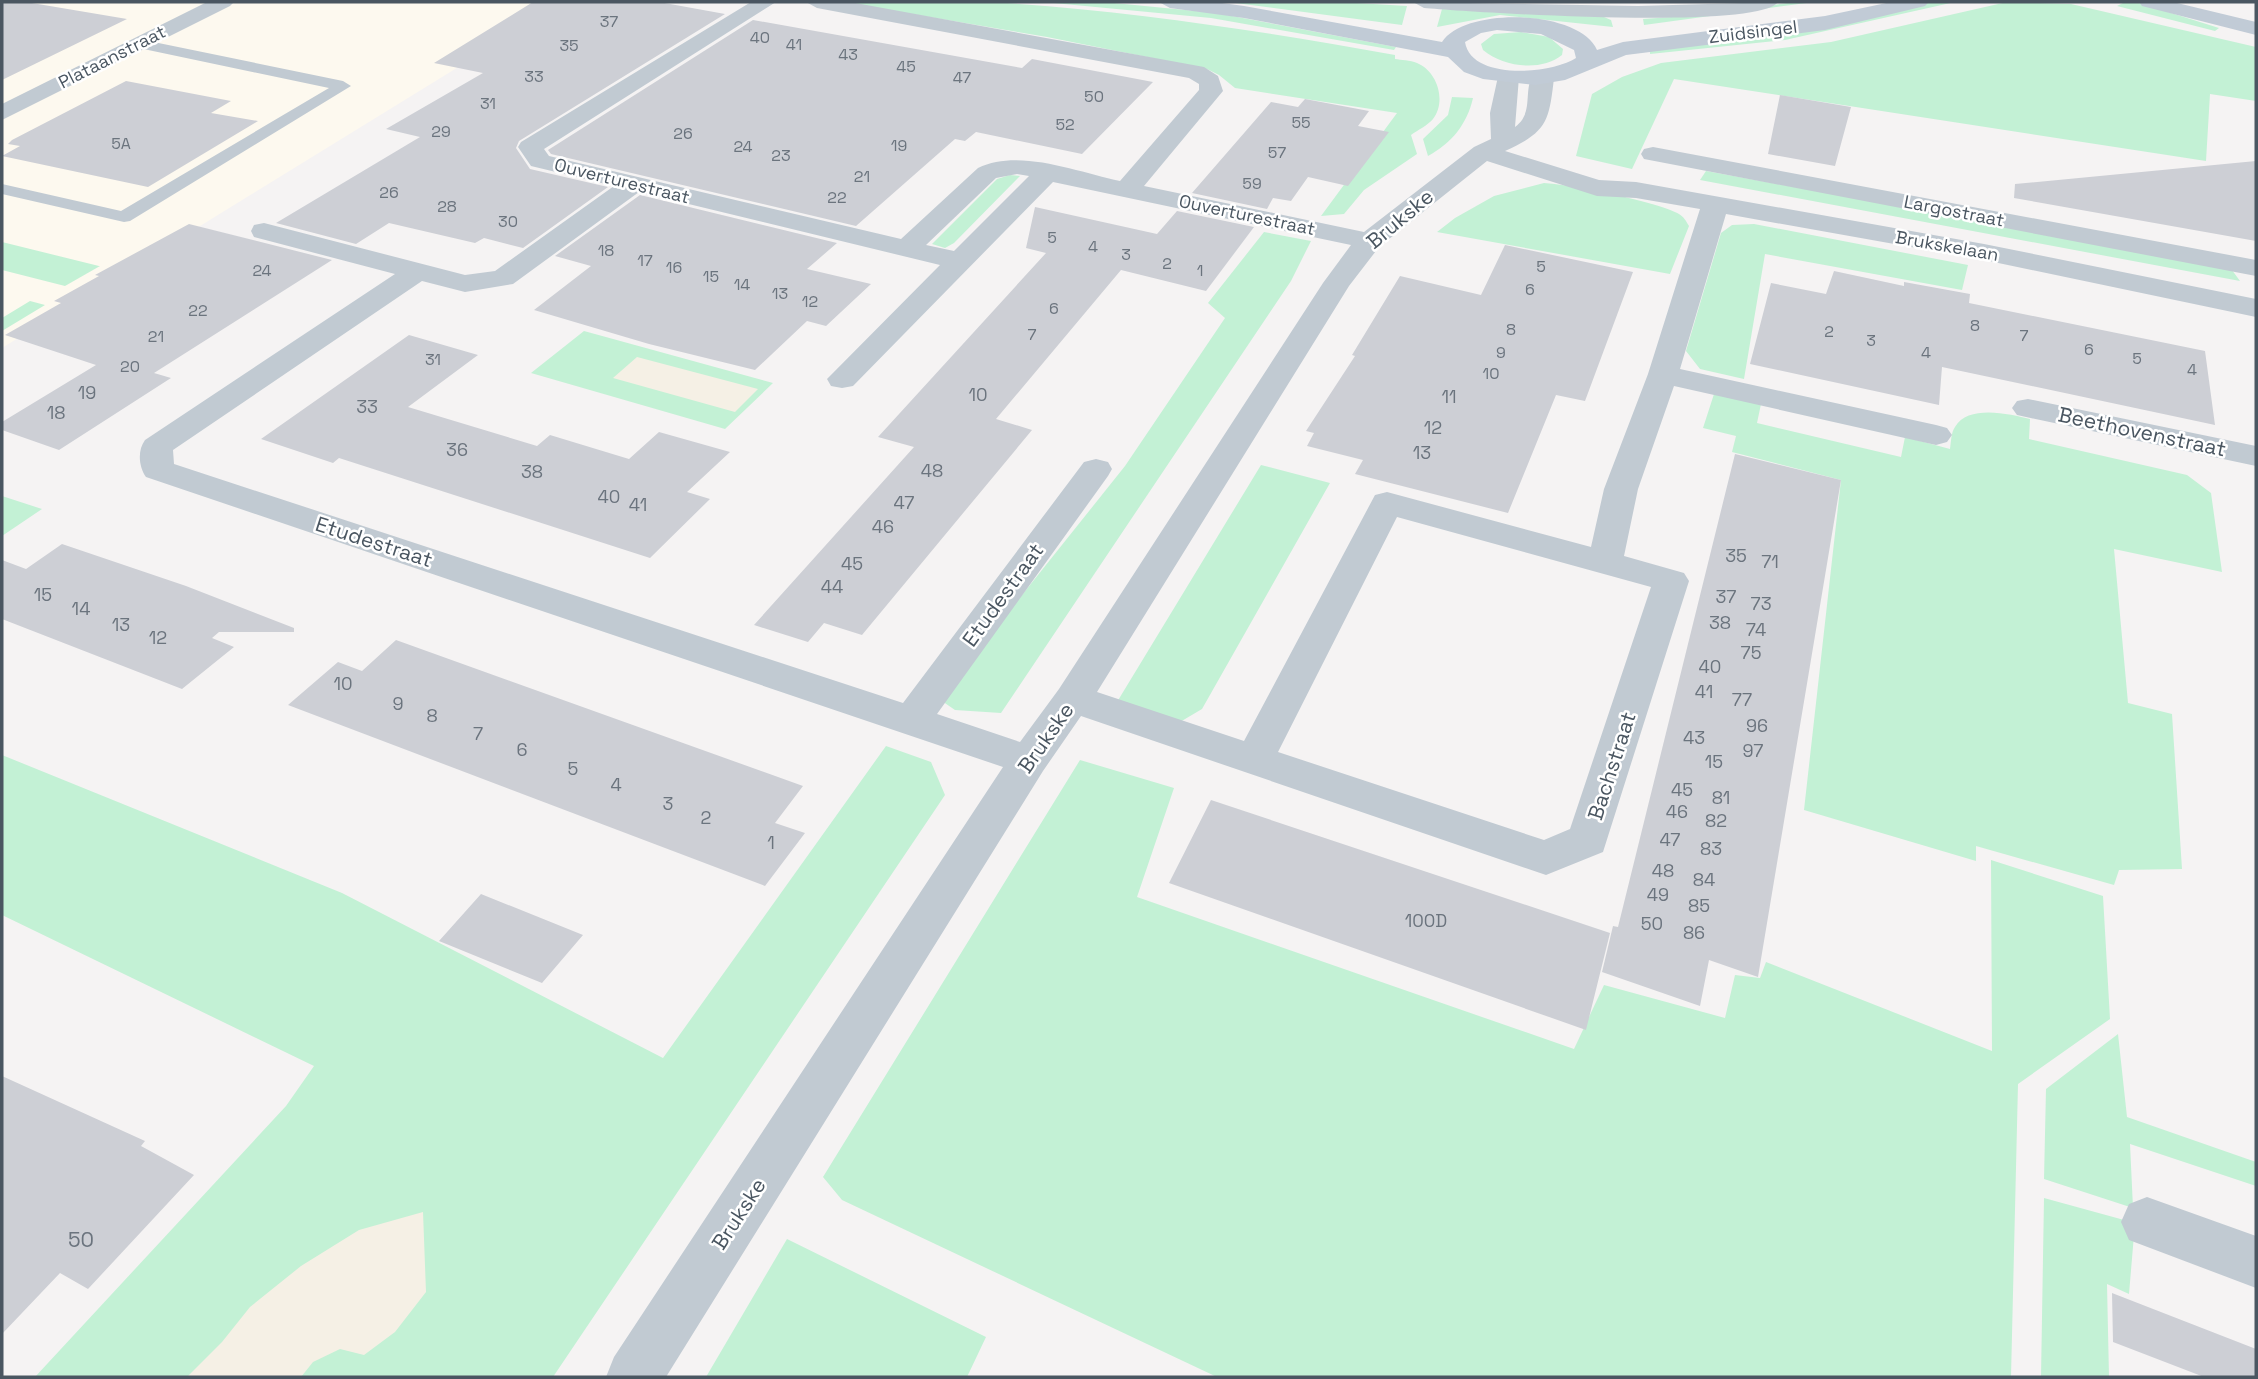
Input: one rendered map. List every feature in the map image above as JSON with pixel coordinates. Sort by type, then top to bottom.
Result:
[{"type":"main road","points":[[1170,2],[1456,43],[1475,27],[1497,23],[1536,26],[1570,36],[1585,47],[1588,60]]},
{"type":"main road","name":"Zuidsingel","points":[[1570,36],[1619,32],[1830,2]]},
{"type":"main road","name":"Zuidsingel","points":[[1456,43],[1463,61],[1507,77],[1542,78],[1564,75],[1580,69],[1588,60],[1623,49],[1825,23],[1918,2]]},
{"type":"main road","points":[[2148,2],[2256,29]]},
{"type":"main road","points":[[2195,2],[2256,17]]},
{"type":"street","name":"Plataanstraat","points":[[2,113],[223,2]]},
{"type":"street","name":"Ouverturestraat","points":[[765,2],[530,148],[540,161],[960,261]]},
{"type":"street","points":[[817,2],[1196,72],[1210,81],[1210,92],[1126,190]]},
{"type":"street","points":[[1424,2],[1568,7],[1612,14],[1673,13],[1767,2]]},
{"type":"street","points":[[1493,146],[1502,113],[1507,77]]},
{"type":"street","name":"Brukske","points":[[634,1377],[1029,760],[1073,699],[1337,283],[1369,241],[1493,146],[1521,134],[1537,118],[1542,78]]},
{"type":"street","name":"Brukskelaan","points":[[1493,146],[1597,188],[1636,190],[1984,252],[2256,308]]},
{"type":"street","name":"Largostraat","points":[[1653,154],[2256,268]]},
{"type":"street","name":"Ouverturestraat","points":[[907,248],[987,173],[1001,165],[1019,165],[1369,241]]},
{"type":"street","points":[[842,379],[1047,173]]},
{"type":"street","points":[[264,231],[465,284],[503,278],[632,185]]},
{"type":"street","points":[[1605,562],[1621,489],[1663,374],[1715,205]]},
{"type":"street","name":"Etudestraat","points":[[417,272],[156,447],[158,470],[1029,760]]},
{"type":"street","points":[[1663,374],[1936,435]]},
{"type":"street","name":"Beethovenstraat","points":[[2028,408],[2256,456]]},
{"type":"street","name":"Etudestraat","points":[[911,720],[1096,469]]},
{"type":"street","name":"Bachstraat","points":[[1073,699],[1546,858],[1588,839],[1671,581],[1387,503],[1255,759]]},
{"type":"street","points":[[2147,1223],[2256,1262]]},
{"type":"lane","points":[[2,189],[124,217],[342,86],[139,44]]},
{"type":"shaded area","points":[[2,2],[564,2],[2,348]]},
{"type":"green space","points":[[972,1],[1092,10],[1194,22],[1345,46],[1395,55],[1395,59],[1414,62],[1424,67],[1435,79],[1439,104],[1433,119],[1411,135],[1417,154],[1364,190],[1344,214],[1321,216],[1397,113],[1235,88],[1207,69],[1047,37],[841,2]]},
{"type":"green space","points":[[1043,2],[1104,2],[1216,13],[1396,47],[1394,50],[1211,18]]},
{"type":"green space","points":[[1228,2],[1340,2],[1407,6],[1402,25]]},
{"type":"green space","points":[[1794,2],[1814,2],[1644,25],[1643,19],[1700,15]]},
{"type":"green space","points":[[1927,2],[1955,2],[1785,40],[1650,54],[1650,48],[1844,23]]},
{"type":"green space","points":[[2007,2],[2071,4],[2256,47],[2256,101],[2210,94],[2206,161],[1674,79],[1632,169],[1576,156],[1592,94],[1622,77],[1661,63],[1831,42]]},
{"type":"green space","points":[[2125,2],[2136,2],[2219,28],[2215,31],[2117,6]]},
{"type":"green space","points":[[1442,9],[1604,17],[1611,20],[1613,27],[1500,15],[1437,27]]},
{"type":"green space","points":[[1521,32],[1549,37],[1563,49],[1562,55],[1544,64],[1522,65],[1511,64],[1483,50],[1481,44],[1494,34]]},
{"type":"green space","points":[[1452,97],[1473,98],[1467,116],[1457,132],[1428,156],[1423,139],[1448,115]]},
{"type":"green space","points":[[1706,171],[2229,266],[2240,281],[1700,180]]},
{"type":"green space","points":[[1010,175],[1020,176],[954,243],[945,248],[932,244],[997,179]]},
{"type":"green space","points":[[1544,183],[1634,199],[1681,215],[1689,226],[1670,274],[1437,232],[1455,218],[1494,196]]},
{"type":"green space","points":[[1754,224],[1968,265],[1962,290],[1765,254],[1744,379],[1700,369],[1686,351],[1721,233],[1732,225]]},
{"type":"green space","points":[[1264,232],[1311,241],[1291,281],[1001,713],[955,710],[939,699],[1125,466],[1225,318],[1208,303]]},
{"type":"green space","points":[[2,242],[100,266],[65,286],[2,270]]},
{"type":"green space","points":[[30,301],[45,305],[2,331],[2,318]]},
{"type":"green space","points":[[584,331],[773,383],[725,429],[531,373]]},
{"type":"green space","points":[[1714,394],[1761,404],[1757,423],[1901,457],[1905,437],[1950,449],[1955,427],[1969,415],[1990,412],[2012,415],[2030,419],[2029,439],[2187,475],[2211,493],[2222,572],[2114,549],[2128,703],[2172,714],[2182,869],[2119,870],[2114,885],[1976,846],[1976,861],[1804,810],[1841,480],[1732,452],[1736,436],[1703,428]]},
{"type":"green space","points":[[1261,465],[1330,483],[1202,709],[1180,722],[1117,702]]},
{"type":"green space","points":[[2,496],[42,509],[2,536]]},
{"type":"green space","points":[[886,746],[931,762],[945,795],[553,1377],[35,1377],[286,1106],[314,1066],[2,915],[2,755],[342,893],[663,1058]]},
{"type":"green space","points":[[1080,760],[1174,788],[1137,897],[1574,1049],[1604,985],[1725,1018],[1735,975],[1760,978],[1766,962],[1992,1051],[1991,860],[2103,896],[2110,1019],[2018,1084],[2011,1377],[1217,1377],[842,1200],[823,1177]]},
{"type":"green space","points":[[2118,1034],[2127,1117],[2256,1162],[2256,1186],[2130,1144],[2133,1208],[2044,1179],[2046,1089]]},
{"type":"green space","points":[[2044,1198],[2135,1223],[2129,1294],[2107,1284],[2109,1377],[2041,1377]]},
{"type":"green space","points":[[787,1239],[986,1337],[967,1377],[706,1377]]},
{"type":"sand","points":[[637,357],[758,389],[735,412],[613,378]]},
{"type":"sand","points":[[423,1212],[426,1292],[395,1332],[364,1355],[340,1349],[313,1362],[301,1377],[187,1377],[222,1342],[250,1307],[301,1266],[359,1230]]},
{"type":"building","points":[[2,2],[26,2],[127,19],[2,80]]},
{"type":"building","points":[[533,2],[659,2],[725,14],[519,141],[516,148],[530,169],[608,187],[523,248],[484,238],[475,243],[389,223],[356,244],[276,223],[420,137],[386,129],[483,73],[434,63]]},
{"type":"building","points":[[753,20],[1022,68],[1032,59],[1153,82],[1082,154],[976,132],[965,141],[955,139],[856,226],[551,154],[548,150]]},
{"type":"building","points":[[126,81],[231,101],[211,113],[258,121],[148,187],[2,156],[20,146],[8,144],[12,140]]},
{"type":"building","points":[[1780,95],[1851,107],[1835,166],[1768,154]]},
{"type":"building","points":[[1305,99],[1369,111],[1358,126],[1389,132],[1348,186],[1308,177],[1291,201],[1273,198],[1267,209],[1192,193],[1271,102],[1298,107]]},
{"type":"building","points":[[2256,161],[2256,241],[2014,198],[2015,184]]},
{"type":"building","points":[[640,195],[837,243],[807,269],[871,284],[826,326],[807,321],[755,370],[649,344],[534,310],[591,266],[555,256]]},
{"type":"building","points":[[1035,207],[1157,234],[1177,211],[1254,227],[1206,291],[1121,270],[996,419],[1032,430],[862,635],[824,623],[808,642],[754,625],[914,447],[878,437],[1046,253],[1026,248]]},
{"type":"building","points":[[189,224],[332,260],[154,373],[171,378],[59,450],[2,430],[2,422],[96,365],[5,335],[61,303],[54,301],[99,276],[95,275]]},
{"type":"building","points":[[1505,245],[1633,272],[1585,401],[1556,395],[1508,513],[1355,474],[1363,460],[1307,446],[1314,433],[1306,431],[1355,356],[1352,355],[1400,276],[1481,295]]},
{"type":"building","points":[[1834,271],[1904,286],[1904,282],[1970,294],[1969,303],[2205,351],[2215,425],[1942,367],[1939,405],[1750,364],[1771,283],[1826,294]]},
{"type":"building","points":[[409,335],[478,355],[408,407],[537,446],[550,435],[629,459],[659,432],[730,452],[687,492],[710,499],[650,558],[339,458],[333,463],[261,439]]},
{"type":"building","points":[[1735,454],[1841,480],[1758,977],[1709,960],[1700,1006],[1602,972],[1613,926],[1618,927]]},
{"type":"building","points":[[62,544],[186,586],[294,628],[294,632],[219,632],[212,638],[234,647],[182,689],[2,619],[2,560],[26,569]]},
{"type":"building","points":[[396,640],[803,786],[775,823],[805,833],[765,886],[288,705],[338,662],[362,671]]},
{"type":"building","points":[[1211,800],[1610,933],[1586,1030],[1169,883]]},
{"type":"building","points":[[481,894],[583,935],[542,983],[439,941]]},
{"type":"building","points":[[2,1076],[145,1141],[141,1146],[194,1175],[88,1289],[60,1273],[2,1334]]},
{"type":"building","points":[[2112,1293],[2256,1349],[2256,1377],[2204,1377],[2113,1342]]}]
